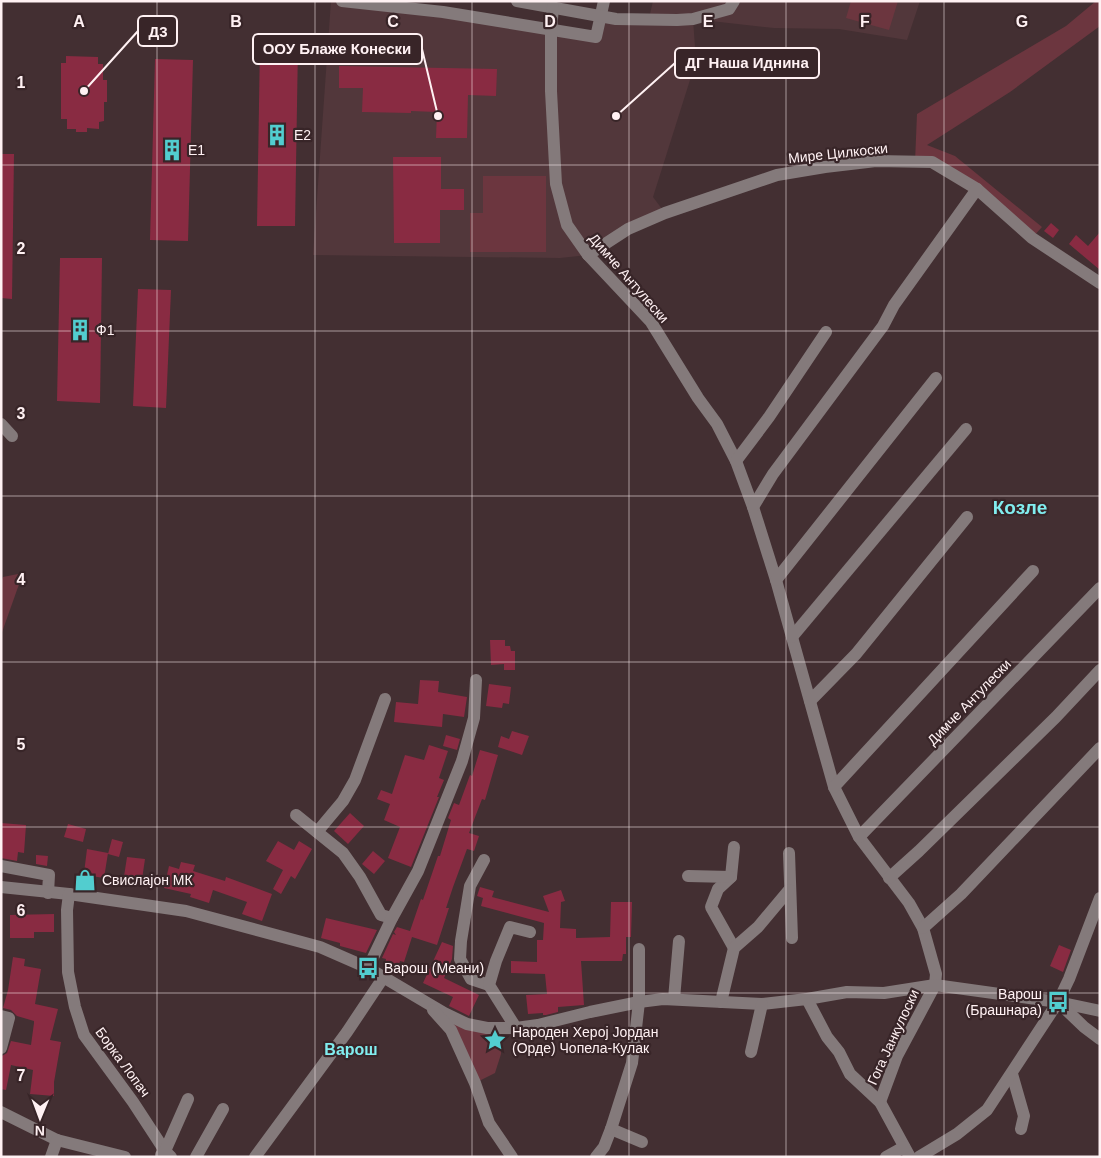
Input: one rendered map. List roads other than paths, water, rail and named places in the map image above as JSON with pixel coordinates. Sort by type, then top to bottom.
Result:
[{"type":"street","points":[[342,1],[443,12],[596,37],[604,1]]},
{"type":"street","points":[[517,1],[616,19],[677,20],[693,19],[729,9],[734,1]]},
{"type":"street","name":"Димче Антулески","points":[[553,7],[551,91],[556,184],[567,225],[588,255],[651,322],[698,398],[717,424],[736,461],[776,580],[834,786],[859,837],[910,903],[922,928],[936,974],[935,985]]},
{"type":"street","name":"Мире Цилкоски","points":[[588,255],[628,229],[777,175],[815,168],[876,161],[932,162],[977,189],[1032,238],[1100,283]]},
{"type":"street","points":[[753,507],[773,474],[883,326],[894,305],[977,189]]},
{"type":"street","points":[[736,461],[769,417],[826,332]]},
{"type":"street","points":[[776,580],[936,378]]},
{"type":"street","points":[[1,424],[12,436]]},
{"type":"street","points":[[792,636],[966,429]]},
{"type":"street","points":[[810,701],[856,654],[967,517]]},
{"type":"street","points":[[834,786],[1033,571]]},
{"type":"street","name":"Димче Антулески","points":[[859,837],[1100,588]]},
{"type":"street","points":[[889,878],[1056,717],[1100,670]]},
{"type":"street","points":[[368,968],[392,918],[418,871],[462,761],[474,718],[476,680]]},
{"type":"street","points":[[317,832],[343,801],[355,780],[385,699]]},
{"type":"street","points":[[922,928],[961,894],[1100,748]]},
{"type":"street","points":[[296,816],[343,853],[360,877],[381,915],[392,918]]},
{"type":"street","points":[[734,847],[731,877],[718,889],[711,907],[734,948]]},
{"type":"street","points":[[789,852],[792,938]]},
{"type":"street","points":[[484,860],[470,886],[464,917],[460,959],[471,978],[489,985],[516,1028]]},
{"type":"street","points":[[1,866],[49,875],[48,893]]},
{"type":"street","points":[[688,876],[731,877]]},
{"type":"street","points":[[1,887],[69,894],[186,912],[320,947],[368,968],[467,1024],[487,1028],[516,1028],[538,1025],[639,1002],[674,999],[762,1004],[847,992],[884,993],[935,985],[1058,1002],[1100,1011]]},
{"type":"street","points":[[721,1002],[734,948],[758,928],[789,890]]},
{"type":"street","name":"Борка Лопач","points":[[69,894],[67,910],[68,972],[75,1007],[84,1036],[133,1102],[165,1155]]},
{"type":"street","points":[[919,1157],[957,1134],[987,1110],[1058,1002],[1069,979],[1100,898]]},
{"type":"street","points":[[489,985],[496,961],[510,928],[530,932]]},
{"type":"street","points":[[674,999],[680,941]]},
{"type":"street","points":[[596,1157],[604,1147],[611,1129],[632,1063],[639,1002],[639,949]]},
{"type":"street","points":[[255,1157],[348,1032],[383,978]]},
{"type":"street","name":"Гога Јанкулоски","points":[[880,1102],[898,1056],[935,985]]},
{"type":"street","name":"Гога Јанкулоски","points":[[807,999],[827,1037],[839,1052],[850,1074],[880,1102],[907,1152]]},
{"type":"street","points":[[426,1002],[451,1030],[475,1083],[489,1123],[512,1157]]},
{"type":"street","points":[[1058,1002],[1100,1040]]},
{"type":"street","points":[[751,1052],[762,1004]]},
{"type":"street","points":[[1,1016],[10,1018],[1,1048]]},
{"type":"street","points":[[1012,1074],[1024,1116],[1021,1129]]},
{"type":"street","name":"Борка Лопач","points":[[165,1155],[188,1099]]},
{"type":"street","points":[[196,1157],[223,1109]]},
{"type":"street","points":[[1,1112],[57,1140],[125,1157]]},
{"type":"street","points":[[611,1129],[642,1142]]},
{"type":"street","points":[[51,1157],[57,1140]]},
{"type":"street","points":[[886,1157],[907,1152]]},
{"type":"place","name":"Д3","points":[[84,91]]},
{"type":"place","name":"ООУ Блаже Конески","points":[[438,116]]},
{"type":"place","name":"ДГ Наша Иднина","points":[[616,116]]},
{"type":"place","name":"Е2","points":[[277,135]]},
{"type":"place","name":"Е1","points":[[172,150]]},
{"type":"place","name":"Ф1","points":[[80,330]]},
{"type":"place","name":"Свислајон МК","points":[[85,880]]},
{"type":"place","name":"Варош (Меани)","points":[[368,968]]},
{"type":"place","name":"Варош (Брашнара)","points":[[1058,1002]]},
{"type":"place","name":"Народен Херој Јордан (Орде) Чопела-Кулак","points":[[495,1040]]},
{"type":"district","name":"Козле","points":[[1020,507]]},
{"type":"district","name":"Варош","points":[[351,1049]]}]
